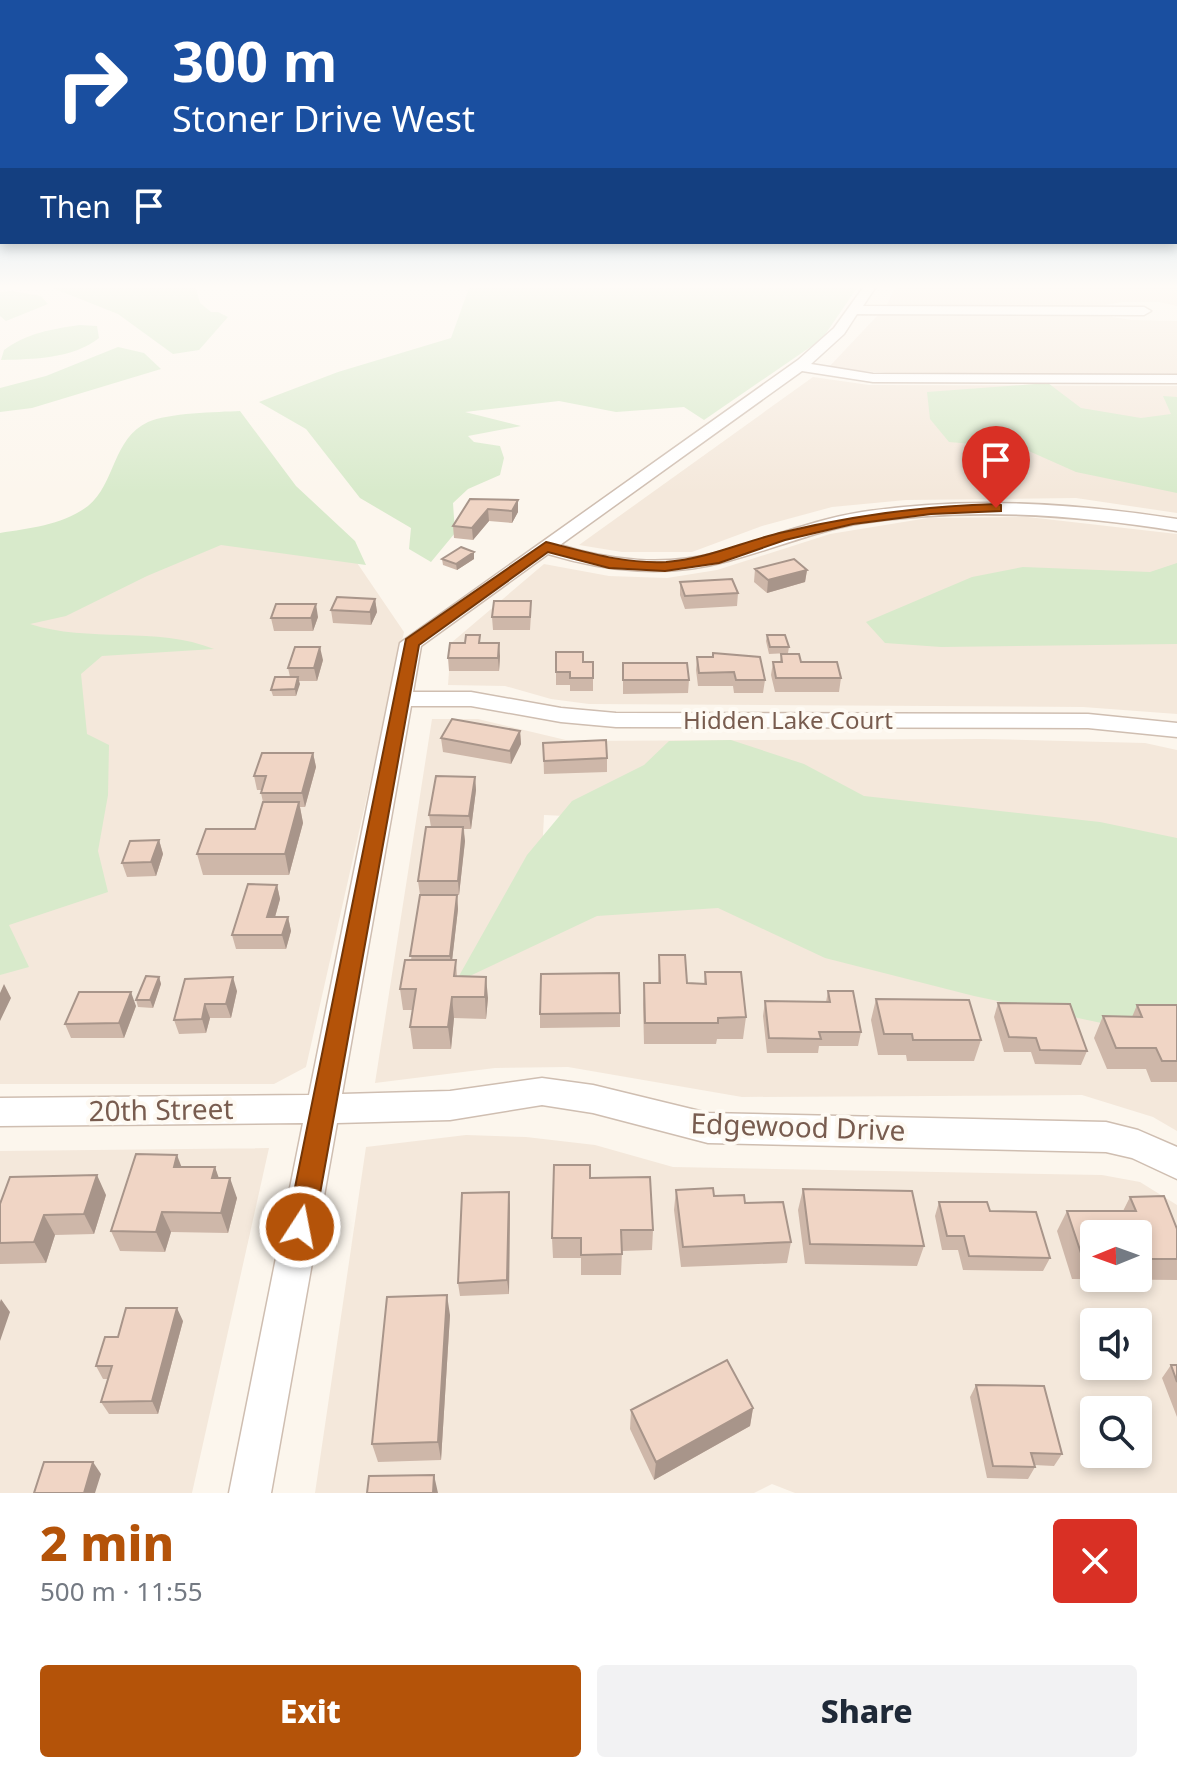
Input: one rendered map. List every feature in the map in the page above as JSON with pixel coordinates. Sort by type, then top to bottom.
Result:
[{"type":"street","points":[[250,1493],[411,643],[813,355]]},
{"type":"street","points":[[799,366],[873,378],[1177,379]]},
{"type":"street","points":[[546,547],[609,563],[665,566],[714,560],[780,537],[853,520],[975,508],[1060,510],[1177,525]]},
{"type":"street","name":"Hidden Lake Court","points":[[401,699],[471,699],[605,720],[1088,721],[1177,730]]},
{"type":"street","name":"Edgewood Drive","points":[[323,1108],[458,1105],[532,1092],[554,1092],[594,1098],[668,1122],[708,1128],[1106,1137],[1138,1145],[1177,1164]]},
{"type":"street","name":"20th Street","points":[[0,1112],[323,1108]]},
{"type":"shaded area","points":[[841,355],[1177,355],[1177,375],[886,373],[828,368]]},
{"type":"shaded area","points":[[813,377],[869,385],[1177,386],[1177,513],[1076,498],[906,500],[832,507],[762,526],[692,552],[622,552],[579,545]]},
{"type":"shaded area","points":[[1028,517],[1177,534],[1177,714],[1083,707],[589,704],[551,699],[505,686],[448,685],[451,643],[544,564],[609,576],[667,578],[717,570],[830,534],[928,518]]},
{"type":"shaded area","points":[[332,526],[404,632],[306,1067],[274,1084],[0,1084],[0,608],[152,528]]},
{"type":"shaded area","points":[[432,719],[478,719],[570,741],[983,739],[1145,743],[1177,750],[1177,860],[1057,839],[544,815],[540,895],[807,911],[1177,976],[1177,1131],[1153,1117],[1082,1095],[742,1097],[568,1067],[495,1068],[375,1083]]},
{"type":"shaded area","points":[[466,1135],[526,1137],[595,1145],[673,1167],[1102,1175],[1140,1182],[1177,1205],[1177,1493],[795,1493],[772,1484],[754,1493],[315,1493],[366,1147]]},
{"type":"shaded area","points":[[269,1148],[192,1493],[0,1493],[0,1151]]},
{"type":"green space","points":[[3,355],[61,355],[39,358],[1,360]]},
{"type":"green space","points":[[99,355],[146,355],[161,369],[32,408],[0,412],[0,388],[46,376]]},
{"type":"green space","points":[[396,355],[799,355],[704,420],[684,407],[616,412],[559,401],[465,412],[521,426],[468,436],[474,442],[500,446],[504,458],[500,475],[468,489],[453,503],[455,533],[431,562],[409,549],[411,528],[360,498],[306,429],[259,402],[338,372]]},
{"type":"green space","points":[[1048,383],[1081,408],[1141,418],[1171,414],[1163,396],[1177,397],[1177,493],[1076,472],[1022,448],[949,442],[930,419],[927,392]]},
{"type":"green space","points":[[240,411],[296,486],[355,541],[366,565],[221,545],[147,576],[66,616],[30,624],[75,633],[169,638],[214,649],[102,656],[81,674],[87,734],[109,745],[108,795],[98,851],[108,892],[9,925],[29,967],[0,975],[0,533],[57,522],[88,506],[104,486],[127,439],[148,422],[180,415]]},
{"type":"green space","points":[[1177,563],[1177,644],[941,647],[885,643],[866,622],[972,577],[1023,567],[1150,572]]},
{"type":"green space","points":[[731,740],[804,764],[864,796],[1100,822],[1177,838],[1177,1039],[974,996],[825,958],[718,908],[597,916],[455,983],[527,855],[572,801],[644,765],[669,741]]},
{"type":"building","points":[[470,499],[518,500],[512,511],[488,509],[472,528],[453,526]]},
{"type":"building","points":[[461,547],[474,552],[456,564],[442,559]]},
{"type":"building","points":[[794,559],[807,570],[768,580],[755,569]]},
{"type":"building","points":[[732,579],[738,593],[685,596],[680,582]]},
{"type":"building","points":[[337,597],[375,599],[370,612],[331,610]]},
{"type":"building","points":[[494,601],[531,601],[530,617],[492,617]]},
{"type":"building","points":[[276,604],[316,604],[311,618],[271,618]]},
{"type":"building","points":[[466,635],[480,635],[479,643],[499,643],[498,658],[448,658],[450,643],[465,643]]},
{"type":"building","points":[[767,635],[785,635],[789,647],[770,647]]},
{"type":"building","points":[[295,647],[320,647],[314,668],[288,668]]},
{"type":"building","points":[[556,652],[583,652],[583,662],[593,662],[593,678],[570,678],[570,672],[556,672]]},
{"type":"building","points":[[713,653],[760,657],[765,680],[736,680],[734,672],[699,673],[697,657],[713,657]]},
{"type":"building","points":[[781,654],[799,654],[801,662],[837,662],[841,678],[776,678],[773,662],[782,662]]},
{"type":"building","points":[[623,663],[687,663],[689,680],[623,680]]},
{"type":"building","points":[[275,677],[298,677],[295,689],[271,690]]},
{"type":"building","points":[[452,719],[520,731],[510,751],[441,738]]},
{"type":"building","points":[[606,740],[607,758],[544,761],[543,743]]},
{"type":"building","points":[[262,753],[313,753],[302,793],[261,793],[266,776],[254,776]]},
{"type":"building","points":[[436,776],[475,777],[469,816],[429,815]]},
{"type":"building","points":[[263,802],[299,802],[285,854],[197,854],[206,829],[255,829]]},
{"type":"building","points":[[426,827],[463,827],[458,881],[418,881]]},
{"type":"building","points":[[159,840],[151,862],[122,863],[130,841]]},
{"type":"building","points":[[248,884],[277,885],[267,917],[288,917],[282,935],[232,935]]},
{"type":"building","points":[[420,895],[457,895],[450,956],[410,956]]},
{"type":"building","points":[[659,955],[685,955],[687,983],[706,984],[705,972],[741,972],[746,1017],[718,1018],[718,1023],[645,1023],[644,983],[660,983]]},
{"type":"building","points":[[405,960],[456,960],[454,976],[486,977],[485,997],[452,997],[448,1027],[410,1027],[416,989],[400,989]]},
{"type":"building","points":[[619,973],[620,1013],[540,1014],[541,974]]},
{"type":"building","points":[[146,976],[159,977],[150,1000],[136,1000]]},
{"type":"building","points":[[233,977],[226,1004],[205,1004],[202,1019],[174,1020],[185,979]]},
{"type":"building","points":[[828,991],[853,991],[861,1032],[819,1032],[821,1039],[769,1038],[765,1001],[830,1002]]},
{"type":"building","points":[[79,992],[131,992],[119,1023],[65,1024]]},
{"type":"building","points":[[876,999],[969,1000],[981,1040],[913,1040],[912,1034],[884,1034]]},
{"type":"building","points":[[998,1003],[1070,1004],[1087,1051],[1040,1050],[1036,1038],[1009,1037]]},
{"type":"building","points":[[1137,1005],[1177,1005],[1177,1061],[1162,1061],[1156,1048],[1116,1048],[1103,1016],[1142,1017]]},
{"type":"building","points":[[136,1154],[177,1155],[174,1167],[215,1167],[212,1178],[230,1178],[221,1213],[162,1212],[156,1232],[111,1231]]},
{"type":"building","points":[[554,1165],[590,1165],[590,1178],[650,1177],[653,1230],[621,1230],[622,1254],[581,1255],[581,1238],[552,1238]]},
{"type":"building","points":[[97,1175],[84,1214],[44,1215],[34,1242],[0,1243],[0,1204],[10,1177]]},
{"type":"building","points":[[713,1188],[714,1196],[744,1195],[745,1203],[783,1202],[791,1242],[683,1247],[676,1190]]},
{"type":"building","points":[[803,1189],[912,1191],[924,1246],[810,1244]]},
{"type":"building","points":[[509,1192],[507,1280],[458,1283],[462,1193]]},
{"type":"building","points":[[1164,1196],[1177,1229],[1177,1259],[1152,1259],[1152,1220],[1080,1220],[1080,1250],[1067,1211],[1136,1211],[1130,1197]]},
{"type":"building","points":[[939,1202],[987,1202],[990,1211],[1036,1212],[1050,1258],[969,1256],[964,1236],[947,1236]]},
{"type":"building","points":[[447,1295],[438,1442],[372,1444],[387,1297]]},
{"type":"building","points":[[126,1308],[177,1308],[152,1401],[101,1402],[112,1366],[96,1366],[105,1337],[118,1337]]},
{"type":"building","points":[[727,1360],[753,1408],[656,1462],[631,1410]]},
{"type":"building","points":[[1171,1365],[1177,1365],[1177,1382]]},
{"type":"building","points":[[976,1385],[1044,1386],[1062,1454],[1031,1453],[1035,1467],[993,1466]]},
{"type":"building","points":[[44,1462],[93,1462],[84,1493],[34,1493]]},
{"type":"building","points":[[434,1475],[433,1493],[367,1493],[369,1476]]},
{"type":"route","points":[[300,1227],[411,643],[546,547],[609,563],[637,566],[691,564],[735,554],[815,527],[853,520],[931,510],[996,508]]}]
